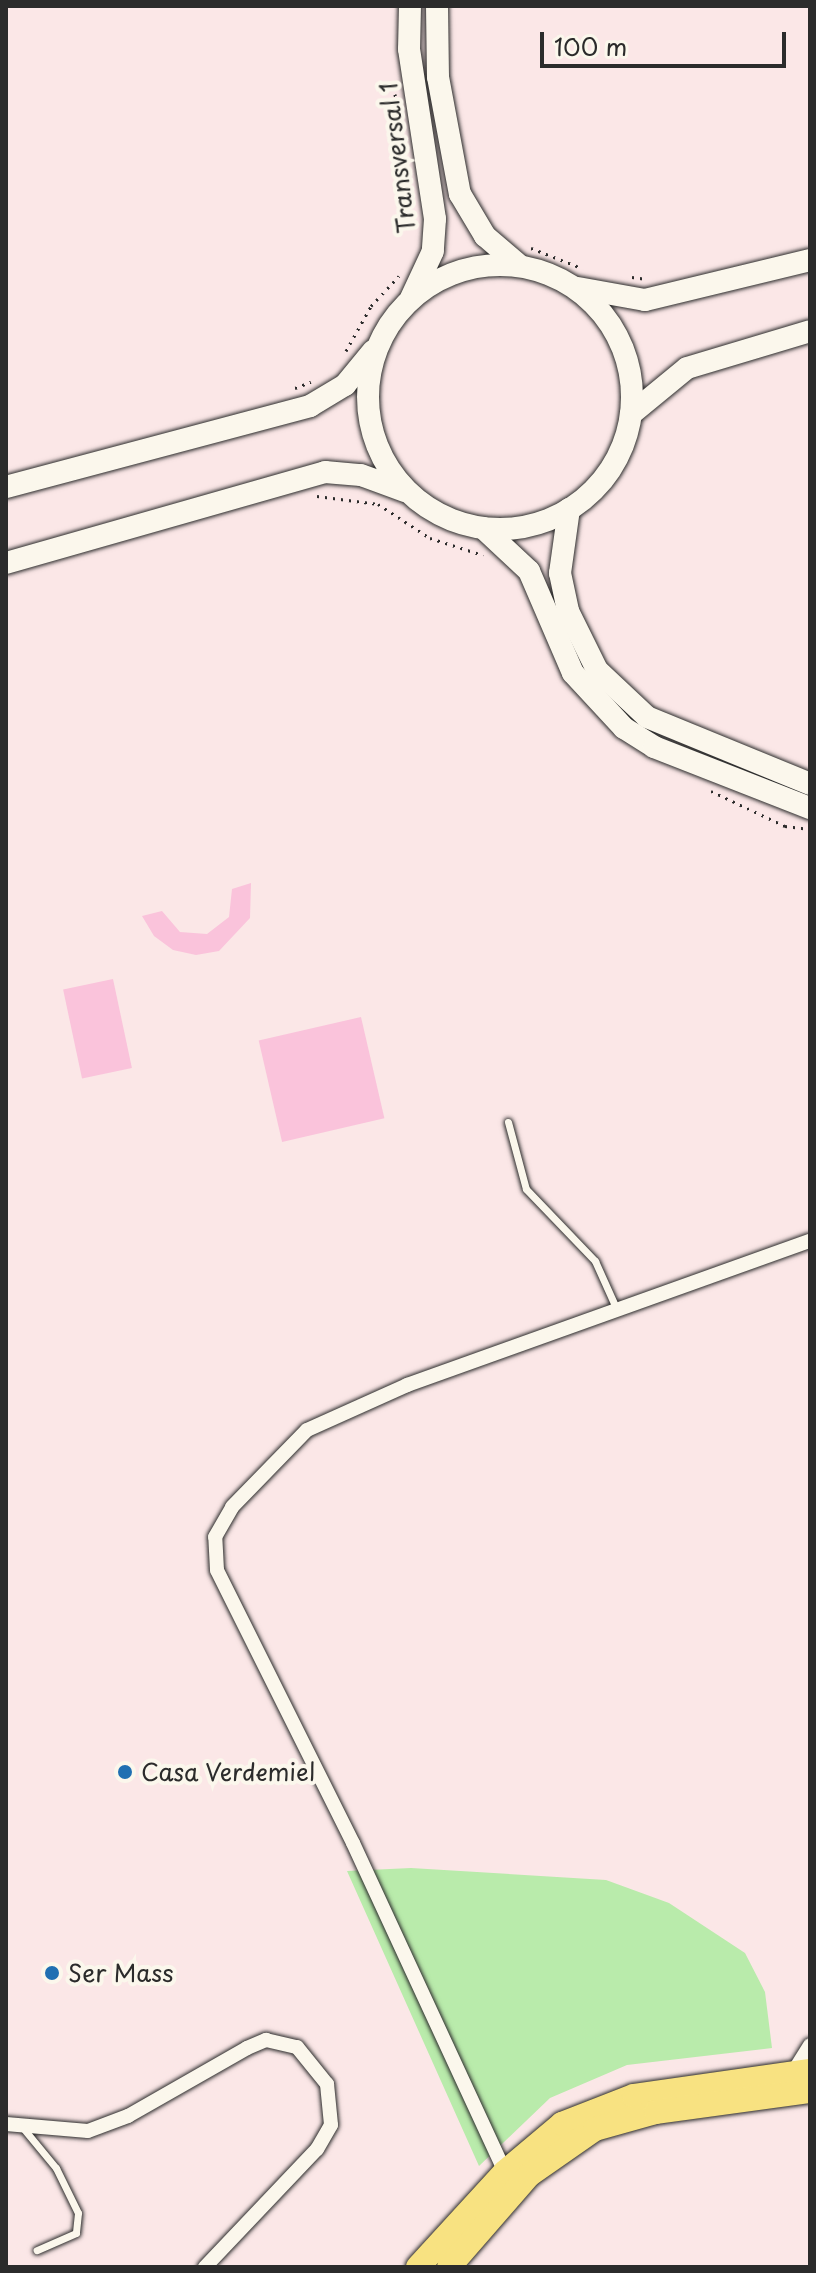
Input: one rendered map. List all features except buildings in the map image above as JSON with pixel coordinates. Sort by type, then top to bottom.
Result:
[{"type":"main road","points":[[418,2267],[505,2172],[562,2124],[634,2096],[801,2072]]},
{"type":"main road","points":[[449,2267],[529,2175],[595,2129],[656,2112],[810,2091]]},
{"type":"street","name":"Transversal 1","points":[[6,487],[310,406],[345,385],[377,348],[410,299],[433,251],[435,219],[409,49],[410,6]]},
{"type":"street","points":[[437,6],[438,77],[460,194],[485,236],[522,256],[581,280],[645,300],[810,260]]},
{"type":"street","points":[[410,299],[461,270],[522,256]]},
{"type":"street","points":[[6,563],[325,472],[361,475],[408,492],[442,516],[483,528],[519,527],[569,509],[615,462],[631,414],[631,377],[621,342],[581,280]]},
{"type":"street","points":[[631,414],[687,368],[810,331]]},
{"type":"street","points":[[377,348],[367,398],[372,433],[408,492]]},
{"type":"street","points":[[569,509],[560,573],[568,611],[597,670],[647,717],[810,784]]},
{"type":"street","points":[[483,528],[529,571],[573,673],[624,728],[654,747],[810,808]]},
{"type":"street","points":[[505,2172],[307,1746],[217,1570],[215,1537],[232,1507],[307,1430],[407,1385],[810,1241]]},
{"type":"street","points":[[14,2125],[88,2131],[128,2116],[266,2040],[297,2047],[327,2084],[331,2125],[317,2149],[205,2267]]},
{"type":"street","points":[[801,2072],[810,2045]]},
{"type":"lane","points":[[508,1122],[526,1189],[595,1261],[617,1310]]},
{"type":"lane","points":[[14,2125],[56,2168],[78,2213],[76,2233],[37,2250]]},
{"type":"path","points":[[395,87],[398,113]]},
{"type":"path","points":[[522,256],[581,280]]},
{"type":"path","points":[[342,358],[371,306],[403,272]]},
{"type":"path","points":[[630,286],[632,276],[658,279]]},
{"type":"path","points":[[310,382],[318,377]]},
{"type":"green space","points":[[411,1868],[606,1880],[669,1903],[745,1953],[765,1992],[772,2048],[627,2065],[550,2098],[479,2166],[347,1871]]},
{"type":"place","name":"Casa Verdemiel","points":[[125,1772]]},
{"type":"place","name":"Ser Mass","points":[[52,1973]]}]
